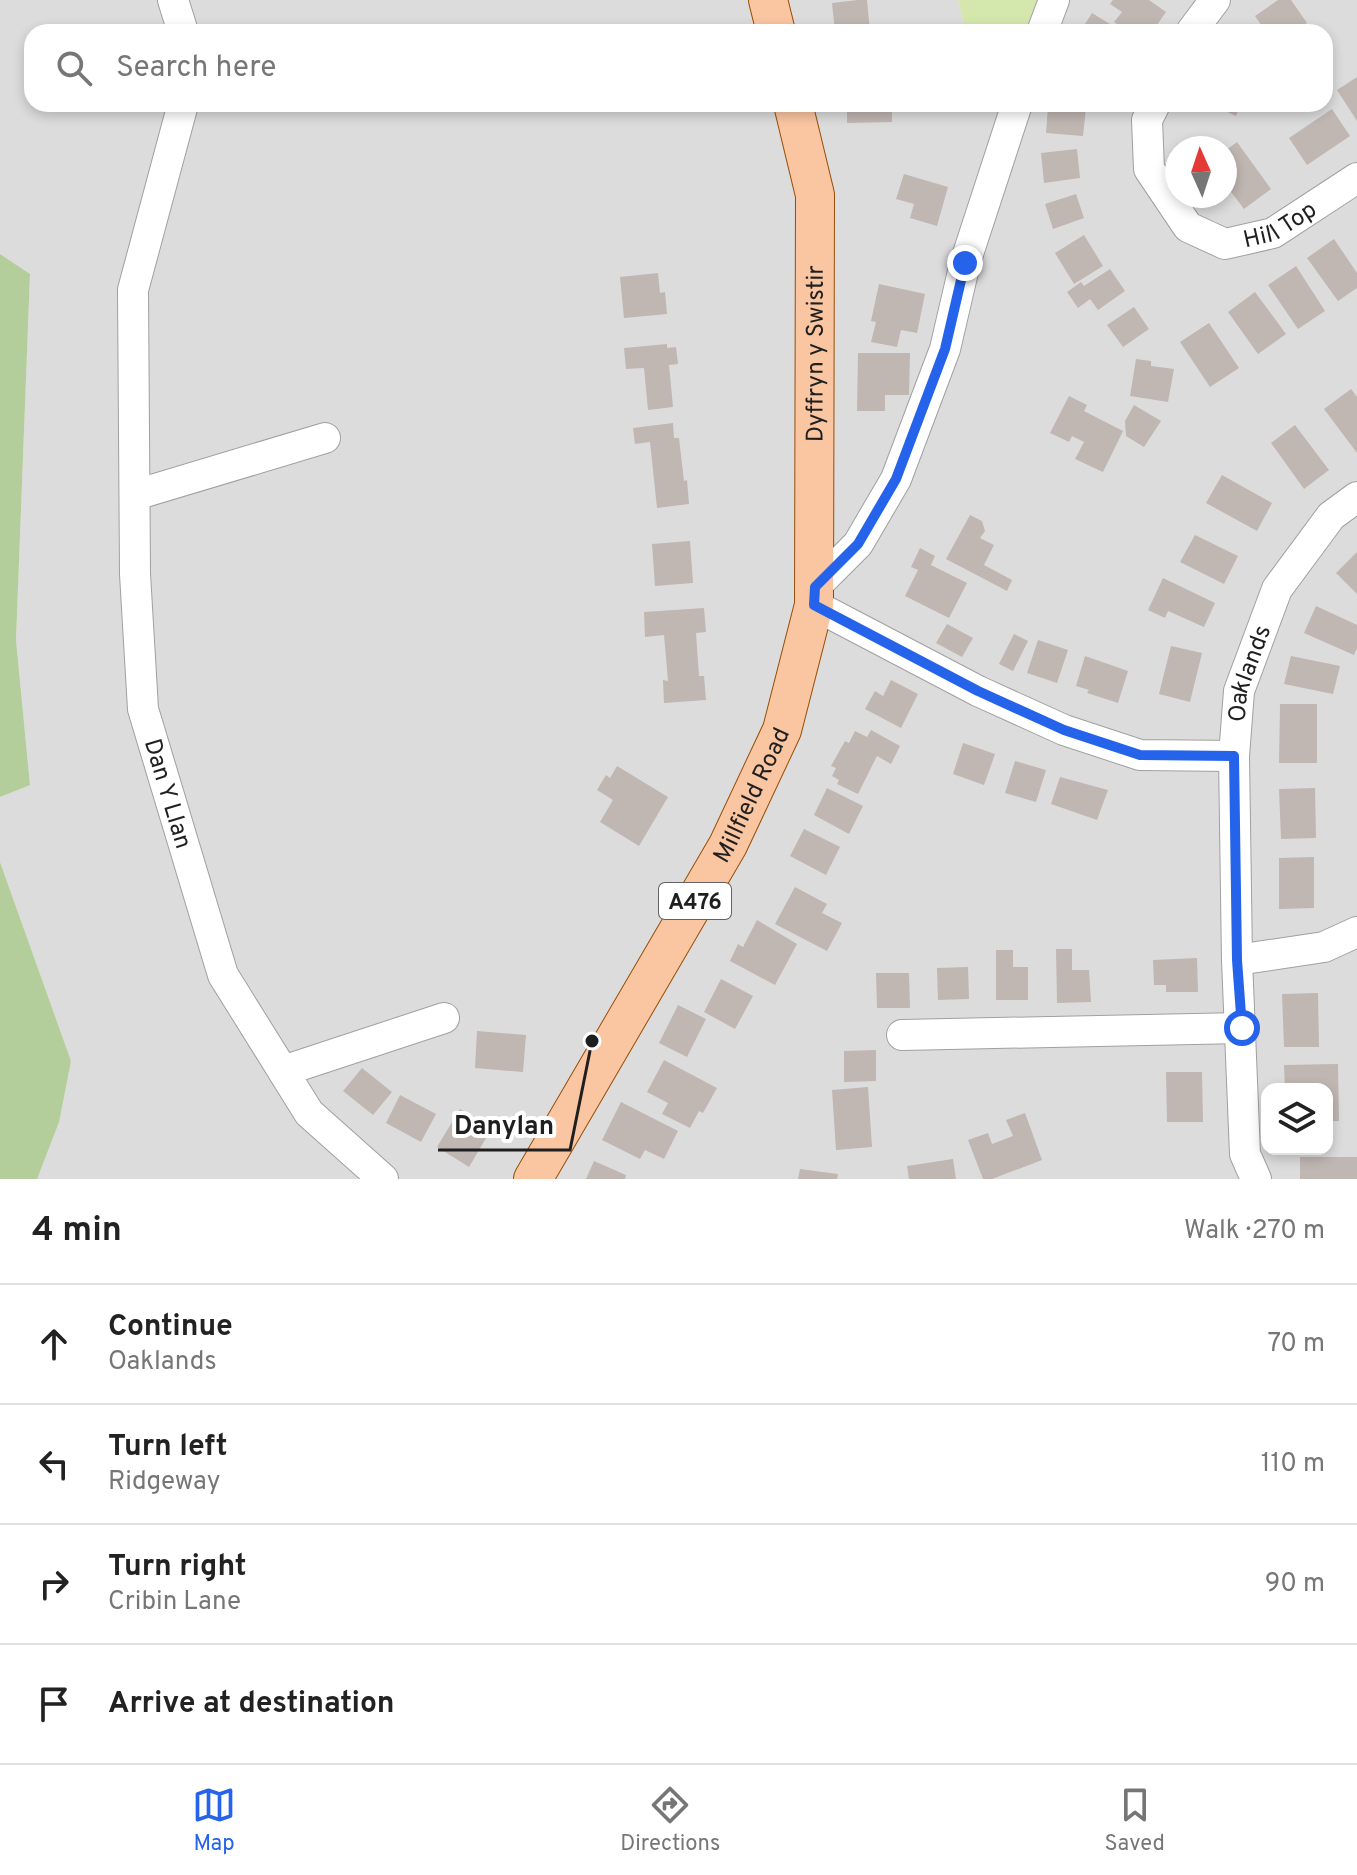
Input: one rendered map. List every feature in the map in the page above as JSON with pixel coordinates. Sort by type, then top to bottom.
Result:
[{"type":"main road","points":[[768,0],[774,24]]},
{"type":"main road","name":"Dyffryn y Swistir","points":[[795,112],[815,195],[815,596]]},
{"type":"main road","name":"Millfield Road","points":[[533,1179],[728,845],[782,730],[815,596]]},
{"type":"street","points":[[173,0],[180,24]]},
{"type":"street","points":[[1045,24],[1054,0]]},
{"type":"street","points":[[1197,24],[1215,0]]},
{"type":"street","name":"Dan Y Llan","points":[[181,112],[133,290],[135,574],[143,709],[223,975],[309,1113],[383,1179]]},
{"type":"street","points":[[1014,112],[965,263],[945,349],[896,479],[858,544],[815,596],[978,691],[1064,730],[1140,755],[1234,756]]},
{"type":"street","name":"Hill Top","points":[[1151,112],[1147,120],[1149,169],[1188,227],[1225,244],[1273,233],[1357,178]]},
{"type":"street","points":[[135,495],[325,438]]},
{"type":"street","name":"Oaklands","points":[[1256,1179],[1245,1154],[1237,960],[1234,756],[1239,691],[1277,589],[1331,516],[1357,497]]},
{"type":"street","points":[[1237,960],[1324,947],[1357,932]]},
{"type":"street","points":[[283,1071],[444,1018]]},
{"type":"street","points":[[902,1035],[1242,1028]]},
{"type":"shaded area","points":[[0,0],[958,0],[964,24],[24,24],[24,112],[1333,112],[1333,24],[1055,24],[1065,0],[1357,0],[1357,1179],[37,1179],[71,1061],[0,862],[0,797],[30,784],[16,640],[30,274],[0,254]]},
{"type":"green space","points":[[958,0],[1065,0],[1055,24],[964,24]]},
{"type":"green space","points":[[0,254],[30,274],[16,640],[30,785],[0,797]]},
{"type":"green space","points":[[0,862],[71,1061],[59,1122],[37,1179],[0,1179]]},
{"type":"building","points":[[867,0],[869,24],[834,24],[832,3]]},
{"type":"building","points":[[1113,0],[1149,0],[1166,12],[1158,24],[1117,24],[1114,22],[1122,12],[1110,4]]},
{"type":"building","points":[[1278,0],[1291,0],[1307,23],[1260,24],[1255,16]]},
{"type":"building","points":[[1092,13],[1110,24],[1085,24]]},
{"type":"building","points":[[1357,77],[1357,121],[1337,90]]},
{"type":"building","points":[[1333,110],[1350,136],[1307,165],[1289,138]]},
{"type":"building","points":[[847,112],[892,112],[892,122],[847,123]]},
{"type":"building","points":[[1048,112],[1086,112],[1083,136],[1046,133]]},
{"type":"building","points":[[1237,142],[1271,189],[1244,209],[1237,200]]},
{"type":"building","points":[[1077,149],[1080,178],[1044,183],[1041,153]]},
{"type":"building","points":[[904,174],[948,187],[937,226],[910,218],[914,204],[896,199]]},
{"type":"building","points":[[1076,194],[1084,218],[1053,229],[1045,204]]},
{"type":"building","points":[[1084,235],[1103,266],[1074,284],[1055,253]]},
{"type":"building","points":[[1334,239],[1357,273],[1357,288],[1338,301],[1307,258]]},
{"type":"building","points":[[1296,266],[1325,311],[1298,329],[1268,285]]},
{"type":"building","points":[[1110,269],[1125,291],[1098,310],[1090,299],[1078,308],[1067,292],[1081,282],[1084,286]]},
{"type":"building","points":[[658,273],[660,293],[665,292],[667,314],[624,318],[620,277]]},
{"type":"building","points":[[879,284],[925,294],[917,333],[901,330],[897,347],[871,342],[876,322],[871,321]]},
{"type":"building","points":[[1255,292],[1286,334],[1258,354],[1228,312]]},
{"type":"building","points":[[1134,307],[1149,329],[1123,347],[1107,325]]},
{"type":"building","points":[[1209,323],[1239,368],[1210,387],[1180,342]]},
{"type":"building","points":[[667,344],[667,348],[676,347],[678,364],[669,365],[673,407],[648,410],[644,368],[626,369],[624,348]]},
{"type":"building","points":[[858,353],[910,353],[909,395],[885,395],[885,411],[857,411]]},
{"type":"building","points":[[1136,359],[1151,361],[1151,366],[1174,369],[1168,402],[1130,396]]},
{"type":"building","points":[[1351,389],[1357,397],[1357,453],[1324,409]]},
{"type":"building","points":[[1069,396],[1087,405],[1084,411],[1123,431],[1103,472],[1075,459],[1084,442],[1072,436],[1069,442],[1050,433]]},
{"type":"building","points":[[1134,405],[1161,421],[1144,447],[1126,436],[1125,421]]},
{"type":"building","points":[[673,423],[674,438],[679,438],[689,504],[657,508],[650,442],[635,444],[633,428]]},
{"type":"building","points":[[1295,425],[1329,470],[1304,489],[1271,443]]},
{"type":"building","points":[[1222,475],[1272,503],[1257,531],[1206,503]]},
{"type":"building","points":[[970,515],[982,521],[985,531],[980,538],[994,545],[984,565],[1012,580],[1007,591],[946,559]]},
{"type":"building","points":[[1195,535],[1238,556],[1224,584],[1180,562]]},
{"type":"building","points":[[690,541],[693,583],[655,586],[652,544]]},
{"type":"building","points":[[920,548],[935,556],[931,565],[967,583],[949,618],[905,596],[918,570],[911,567]]},
{"type":"building","points":[[1357,552],[1357,594],[1336,573]]},
{"type":"building","points":[[1163,578],[1215,603],[1204,627],[1168,611],[1165,618],[1148,610]]},
{"type":"building","points":[[1316,606],[1357,625],[1354,655],[1304,633]]},
{"type":"building","points":[[704,608],[706,632],[696,633],[699,676],[704,676],[706,700],[664,703],[663,680],[668,681],[664,635],[645,637],[644,612]]},
{"type":"building","points":[[947,624],[973,638],[962,657],[936,643]]},
{"type":"building","points":[[1014,634],[1028,641],[1013,671],[999,664]]},
{"type":"building","points":[[1038,640],[1068,650],[1057,683],[1027,673]]},
{"type":"building","points":[[1171,646],[1202,653],[1190,702],[1159,694]]},
{"type":"building","points":[[1085,656],[1128,671],[1118,703],[1076,686]]},
{"type":"building","points":[[1291,656],[1340,666],[1333,694],[1284,684]]},
{"type":"building","points":[[891,680],[918,694],[901,728],[865,709],[875,691],[883,696]]},
{"type":"building","points":[[1280,704],[1317,704],[1317,763],[1279,763]]},
{"type":"building","points":[[871,730],[900,746],[891,764],[877,756],[858,794],[837,784],[839,780],[832,776],[836,768],[831,766],[845,741],[849,743],[855,731],[867,737]]},
{"type":"building","points":[[963,743],[995,754],[984,785],[953,774]]},
{"type":"building","points":[[1015,761],[1046,770],[1036,802],[1005,793]]},
{"type":"building","points":[[617,766],[668,797],[639,846],[600,822],[613,800],[597,790],[606,775],[610,778]]},
{"type":"building","points":[[1060,777],[1108,790],[1097,820],[1051,804]]},
{"type":"building","points":[[827,788],[863,806],[849,834],[814,815]]},
{"type":"building","points":[[1315,788],[1316,838],[1281,839],[1279,789]]},
{"type":"building","points":[[804,829],[840,847],[826,875],[790,856]]},
{"type":"building","points":[[1314,857],[1314,908],[1279,909],[1279,858]]},
{"type":"building","points":[[795,887],[827,904],[822,913],[842,923],[827,951],[775,924]]},
{"type":"building","points":[[757,920],[797,944],[775,985],[730,961],[738,944],[743,947]]},
{"type":"building","points":[[1056,949],[1072,949],[1072,970],[1089,970],[1091,1002],[1057,1003]]},
{"type":"building","points":[[996,950],[1013,950],[1013,967],[1028,967],[1028,1000],[996,1000]]},
{"type":"building","points":[[1197,958],[1198,992],[1166,992],[1166,985],[1154,985],[1153,960]]},
{"type":"building","points":[[968,967],[969,999],[938,1000],[937,968]]},
{"type":"building","points":[[876,973],[909,973],[910,1008],[877,1008]]},
{"type":"building","points":[[721,979],[753,996],[735,1029],[704,1012]]},
{"type":"building","points":[[1318,993],[1319,1047],[1284,1047],[1282,994]]},
{"type":"building","points":[[678,1005],[706,1019],[687,1057],[659,1043]]},
{"type":"building","points":[[477,1031],[526,1035],[523,1072],[475,1068]]},
{"type":"building","points":[[876,1050],[876,1081],[844,1082],[844,1051]]},
{"type":"building","points":[[664,1060],[717,1088],[690,1128],[662,1114],[668,1103],[647,1092]]},
{"type":"building","points":[[1338,1064],[1339,1121],[1333,1121],[1333,1083],[1285,1083],[1284,1065]]},
{"type":"building","points":[[362,1068],[392,1092],[373,1115],[343,1091]]},
{"type":"building","points":[[1166,1072],[1202,1072],[1203,1122],[1167,1122]]},
{"type":"building","points":[[868,1087],[872,1147],[836,1150],[832,1090]]},
{"type":"building","points":[[400,1095],[436,1114],[421,1142],[386,1123]]},
{"type":"building","points":[[621,1102],[678,1131],[664,1159],[645,1150],[640,1159],[602,1140]]},
{"type":"building","points":[[460,1109],[492,1128],[469,1167],[437,1147]]},
{"type":"building","points":[[1025,1113],[1042,1160],[992,1179],[983,1179],[968,1140],[988,1133],[992,1144],[1013,1136],[1006,1120]]},
{"type":"building","points":[[1300,1157],[1357,1157],[1357,1179],[1300,1179]]},
{"type":"building","points":[[953,1159],[956,1179],[909,1179],[907,1166]]},
{"type":"building","points":[[594,1161],[626,1175],[625,1179],[586,1179]]},
{"type":"building","points":[[800,1169],[838,1174],[837,1179],[798,1179]]},
{"type":"place","name":"Danylan","points":[[592,1041]]},
{"type":"route","points":[[965,263],[945,349],[896,479],[858,544],[815,587],[814,605],[978,691],[1064,730],[1140,755],[1234,756],[1237,960],[1242,1028]]}]
